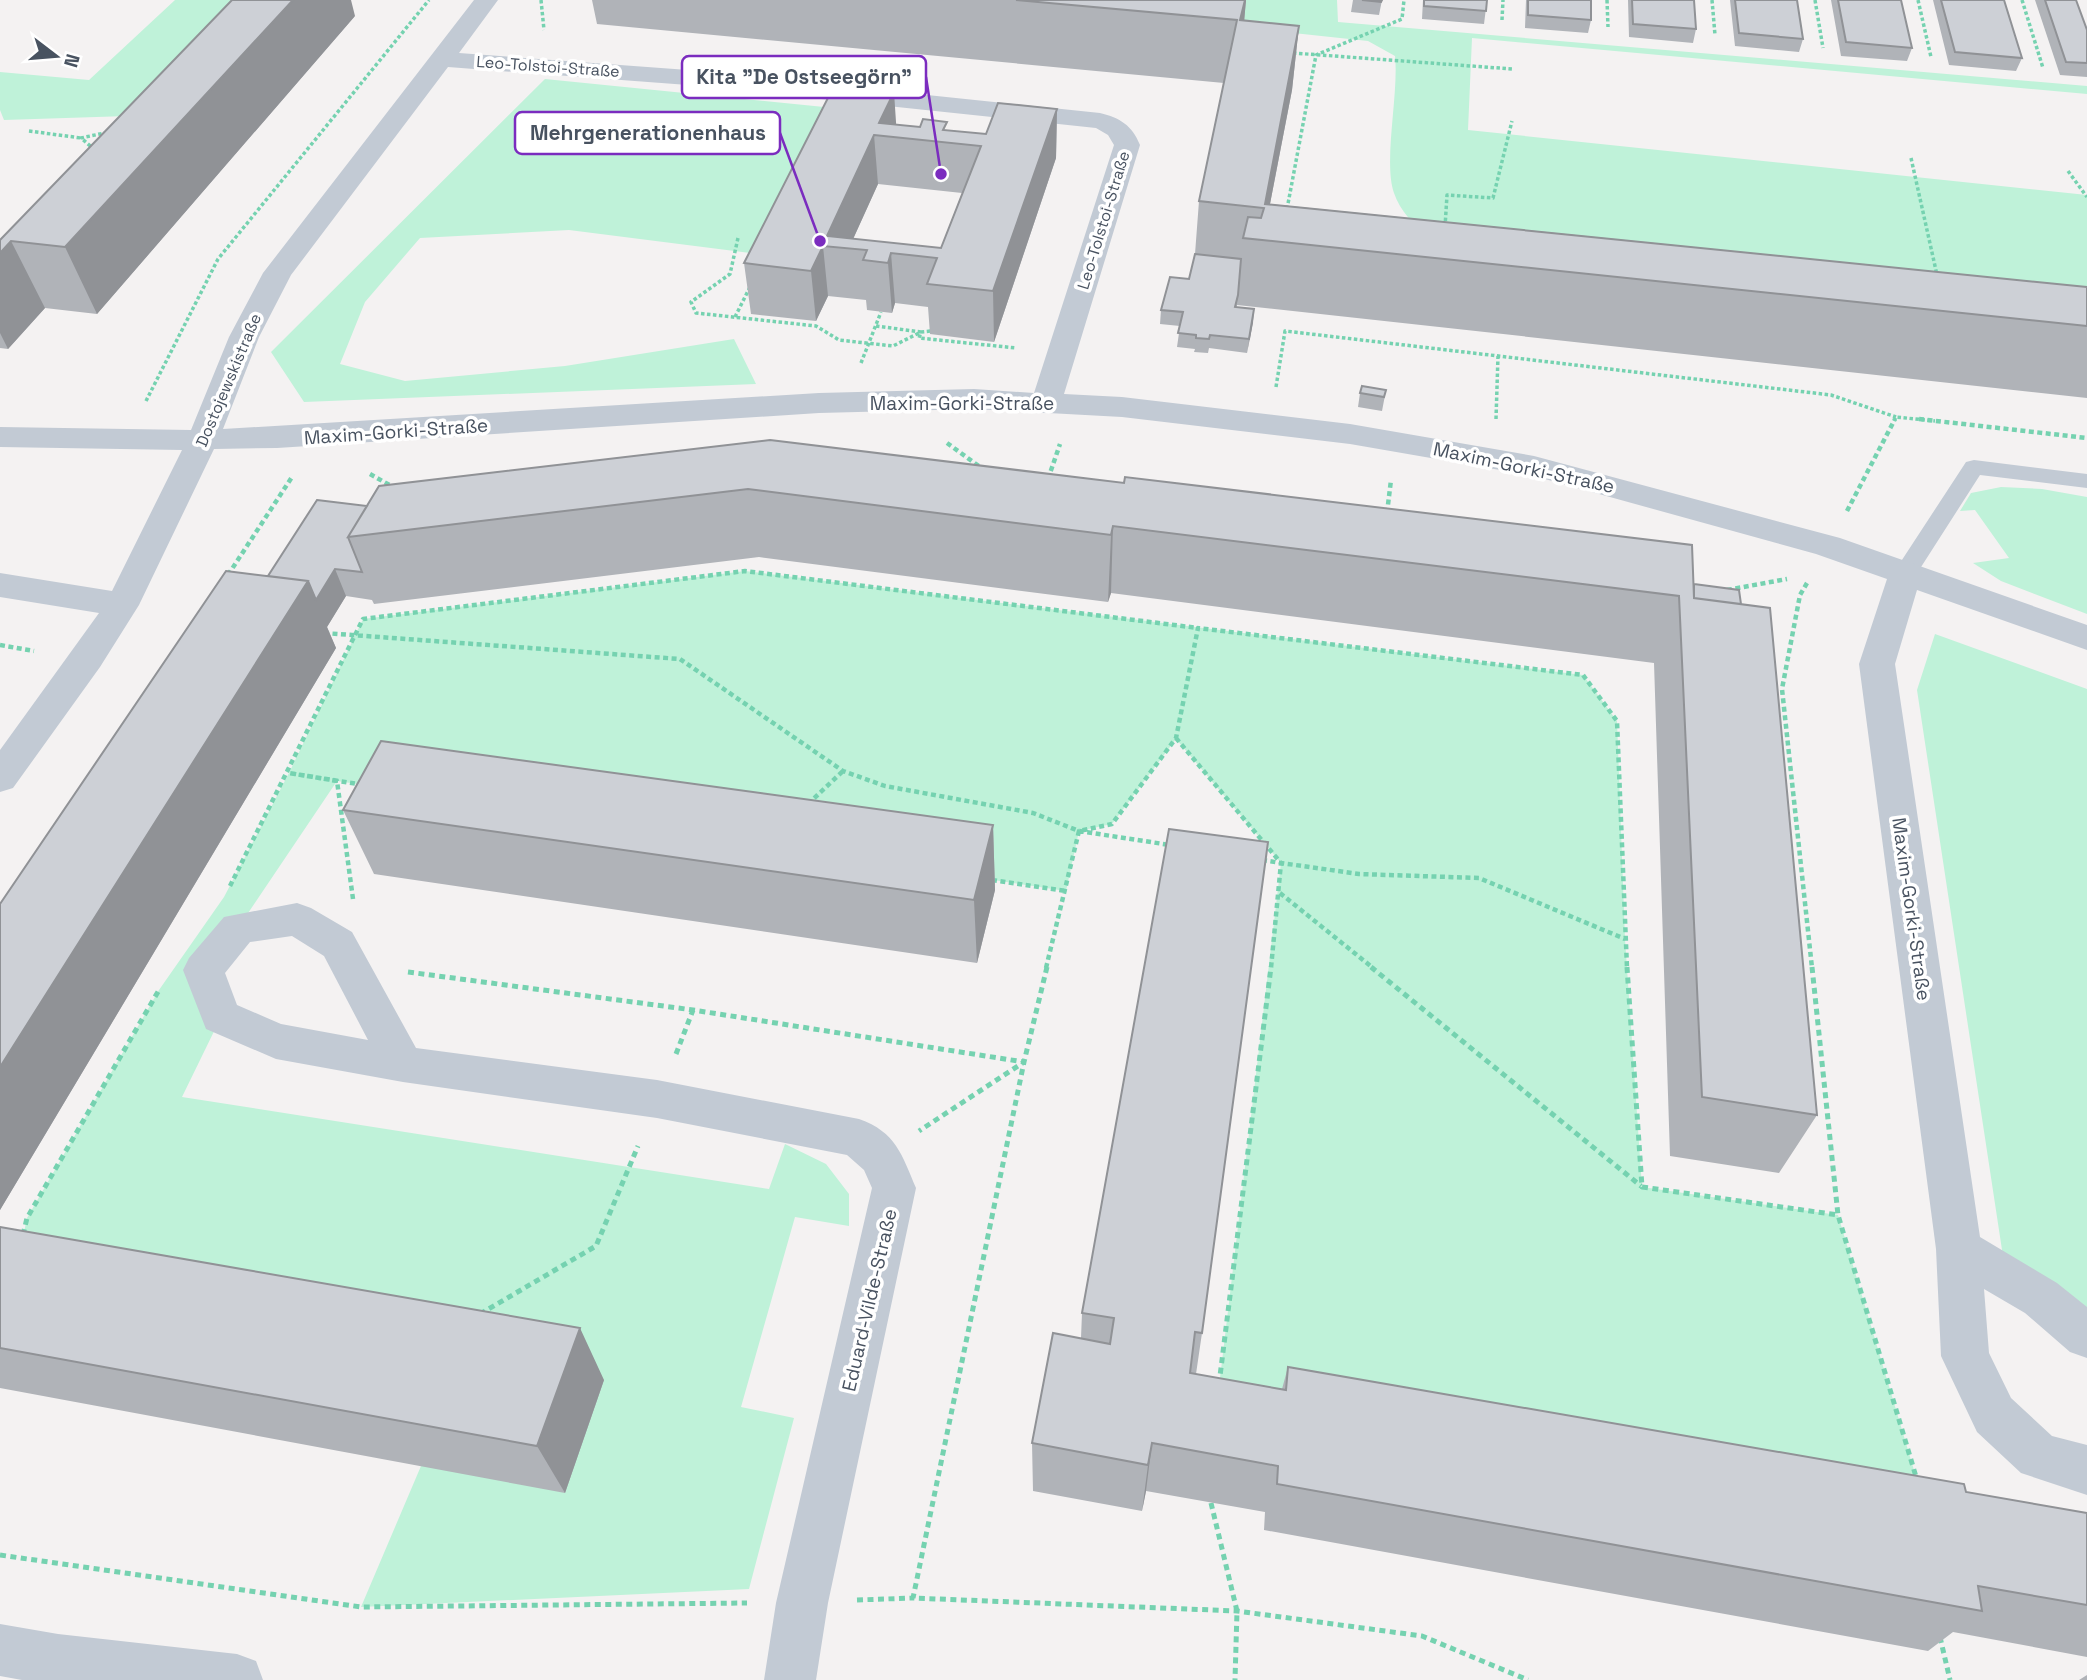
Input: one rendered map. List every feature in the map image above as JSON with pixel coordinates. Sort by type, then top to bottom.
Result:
[{"type":"street","name":"Dostojewskistraße","points":[[0,778],[88,658],[122,605],[203,440],[244,337],[277,272],[486,0]]},
{"type":"street","name":"Leo-Tolstoi-Straße","points":[[441,59],[620,71],[1100,121],[1114,126],[1124,134],[1127,145],[1046,403]]},
{"type":"street","name":"Maxim-Gorki-Straße","points":[[0,437],[203,440],[324,436],[819,403],[974,399],[1122,407],[1271,423],[1487,456],[1663,499],[1823,544],[2087,638]]},
{"type":"street","name":"Maxim-Gorki-Straße","points":[[1906,572],[1877,664],[1959,1249],[1965,1356],[1994,1415],[2038,1456],[2087,1471]]},
{"type":"street","points":[[0,585],[122,605]]},
{"type":"street","points":[[403,1064],[338,944],[297,919],[237,928],[203,970],[221,1017],[276,1041],[403,1064],[657,1100],[859,1138],[881,1157]]},
{"type":"street","name":"Eduard-Vilde-Straße","points":[[790,1680],[802,1603],[894,1188],[881,1157]]},
{"type":"street","points":[[1959,1249],[2041,1298],[2087,1336]]},
{"type":"street","points":[[0,1650],[58,1660],[237,1680]]},
{"type":"lane","points":[[1906,572],[1974,467],[2087,481]]},
{"type":"path","points":[[141,412],[218,259],[429,0]]},
{"type":"path","points":[[541,0],[545,38]]},
{"type":"path","points":[[1316,55],[1402,19],[1404,0]]},
{"type":"path","points":[[1502,20],[1503,0]]},
{"type":"path","points":[[1607,0],[1608,27]]},
{"type":"path","points":[[1712,0],[1715,35]]},
{"type":"path","points":[[1815,0],[1823,48]]},
{"type":"path","points":[[1918,0],[1931,57]]},
{"type":"path","points":[[2022,0],[2043,68]]},
{"type":"path","points":[[1292,52],[1512,69]]},
{"type":"path","points":[[1286,212],[1316,55]]},
{"type":"path","points":[[1445,236],[1447,195],[1493,198],[1512,121]]},
{"type":"path","points":[[29,131],[81,138],[121,129]]},
{"type":"path","points":[[81,138],[100,153]]},
{"type":"path","points":[[1911,158],[1938,280]]},
{"type":"path","points":[[2068,171],[2087,197]]},
{"type":"path","points":[[738,238],[730,274],[691,302],[696,313],[816,326],[839,340],[892,346],[920,332]]},
{"type":"path","points":[[735,317],[753,280]]},
{"type":"path","points":[[859,369],[866,343],[881,312]]},
{"type":"path","points":[[876,326],[931,331]]},
{"type":"path","points":[[1275,393],[1286,331],[1831,395],[1896,417]]},
{"type":"path","points":[[920,332],[919,338],[1063,352]]},
{"type":"path","points":[[1496,427],[1498,356]]},
{"type":"path","points":[[1046,486],[1062,437]]},
{"type":"path","points":[[947,443],[987,473]]},
{"type":"path","points":[[366,471],[399,490]]},
{"type":"path","points":[[222,585],[295,474]]},
{"type":"path","points":[[1387,517],[1391,480]]},
{"type":"path","points":[[237,928],[224,897],[289,773],[363,619],[745,571],[1583,676],[1616,721],[1625,939],[1642,1187]]},
{"type":"path","points":[[1721,591],[1799,577]]},
{"type":"path","points":[[1079,831],[1112,824],[1176,738],[1198,628]]},
{"type":"path","points":[[323,633],[680,660],[843,771],[885,786],[1033,813],[1079,831],[1174,846]]},
{"type":"path","points":[[0,645],[44,653]]},
{"type":"path","points":[[1176,738],[1281,863],[1280,893],[1218,1395]]},
{"type":"path","points":[[803,809],[843,771]]},
{"type":"path","points":[[289,773],[370,786]]},
{"type":"path","points":[[289,773],[337,781],[354,905]]},
{"type":"path","points":[[912,1598],[1024,1062],[1079,831]]},
{"type":"path","points":[[1254,859],[1359,874],[1479,878],[1625,939]]},
{"type":"path","points":[[983,879],[1066,891]]},
{"type":"path","points":[[1280,893],[1642,1187],[1838,1215]]},
{"type":"path","points":[[406,972],[693,1010],[1024,1062]]},
{"type":"path","points":[[22,1243],[27,1218],[159,990],[221,1017]]},
{"type":"path","points":[[469,1321],[596,1246],[693,1010]]},
{"type":"path","points":[[881,1157],[1024,1062]]},
{"type":"path","points":[[1211,1503],[1237,1611],[1235,1680]]},
{"type":"path","points":[[0,1555],[361,1607],[802,1603],[912,1598],[1237,1611],[1422,1636],[1528,1680]]},
{"type":"path","points":[[1938,1629],[1950,1680]]},
{"type":"green space","points":[[175,0],[297,0],[189,114],[4,120],[0,110],[0,72],[89,80]]},
{"type":"green space","points":[[987,0],[1337,0],[1338,22],[2087,86],[2087,94],[1472,38],[1468,130],[2087,195],[2087,323],[1427,237],[1400,206],[1391,180],[1395,56],[1368,41]]},
{"type":"green space","points":[[545,79],[844,109],[766,255],[569,230],[420,238],[365,302],[340,364],[405,381],[565,366],[734,339],[756,384],[304,402],[271,352]]},
{"type":"green space","points":[[2001,487],[2042,489],[2087,497],[2087,614],[2001,581],[1973,563],[2009,558],[1975,510],[1960,511],[1971,493]]},
{"type":"green space","points":[[745,571],[1583,675],[1617,721],[1625,939],[1642,1187],[1838,1215],[1922,1497],[1218,1395],[1281,863],[1176,739],[1112,824],[1079,831],[1066,891],[337,781],[238,928],[203,970],[221,1017],[182,1097],[769,1189],[785,1144],[826,1164],[849,1194],[849,1226],[795,1217],[741,1407],[794,1418],[749,1589],[361,1607],[421,1466],[19,1256],[27,1218],[159,990],[224,897],[289,773],[363,619]]},
{"type":"green space","points":[[1935,634],[2087,689],[2087,1333],[2004,1263],[1917,690]]},
{"type":"building","points":[[232,0],[293,0],[65,247],[11,241],[0,253],[0,240]]},
{"type":"building","points":[[1016,0],[1245,0],[1240,20],[1299,26],[1265,204],[2087,287],[2087,326],[1243,238],[1248,217],[1261,218],[1264,208],[1199,201],[1237,20]]},
{"type":"building","points":[[1424,0],[1487,0],[1486,11],[1424,6]]},
{"type":"building","points":[[1528,0],[1591,0],[1591,20],[1528,15]]},
{"type":"building","points":[[1632,0],[1694,0],[1696,29],[1633,24]]},
{"type":"building","points":[[1735,0],[1797,0],[1803,39],[1739,33]]},
{"type":"building","points":[[1838,0],[1901,0],[1912,48],[1846,42]]},
{"type":"building","points":[[1941,0],[2004,0],[2022,58],[1955,52]]},
{"type":"building","points":[[2045,0],[2076,0],[2087,30],[2087,63],[2066,62]]},
{"type":"building","points":[[834,86],[894,92],[879,123],[920,127],[923,119],[947,122],[943,130],[986,134],[998,103],[1057,109],[993,291],[927,284],[937,258],[891,253],[888,263],[863,260],[867,250],[823,246],[811,271],[744,263]],"holes":[[[874,135],[981,146],[941,248],[827,236]]]},
{"type":"building","points":[[1195,254],[1241,259],[1235,307],[1254,309],[1249,339],[1210,335],[1209,339],[1196,338],[1196,335],[1178,333],[1183,312],[1161,310],[1170,277],[1189,279]]},
{"type":"building","points":[[1362,386],[1386,390],[1384,397],[1360,393]]},
{"type":"building","points":[[770,440],[1124,483],[1125,477],[1692,545],[1694,598],[1770,608],[1817,1115],[1702,1097],[1679,596],[1113,526],[1111,535],[748,489],[348,537],[379,486]]},
{"type":"building","points":[[317,500],[367,506],[348,537],[362,572],[335,569],[316,600],[308,581],[268,576]]},
{"type":"building","points":[[226,571],[308,581],[0,1067],[0,904]]},
{"type":"building","points":[[1694,584],[1739,590],[1741,604],[1694,598]]},
{"type":"building","points":[[381,741],[993,825],[974,900],[343,810]]},
{"type":"building","points":[[1169,829],[1268,842],[1202,1333],[1195,1332],[1190,1373],[1286,1390],[1288,1367],[1964,1484],[1966,1492],[2087,1513],[2087,1605],[1978,1586],[1982,1611],[1277,1484],[1278,1466],[1152,1443],[1148,1465],[1032,1443],[1053,1333],[1110,1344],[1114,1318],[1082,1313]]},
{"type":"building","points":[[0,1227],[580,1328],[537,1446],[0,1348]]},
{"type":"place","name":"Kita \"De Ostseegörn\"","points":[[941,174]]},
{"type":"place","name":"Mehrgenerationenhaus","points":[[820,241]]}]
